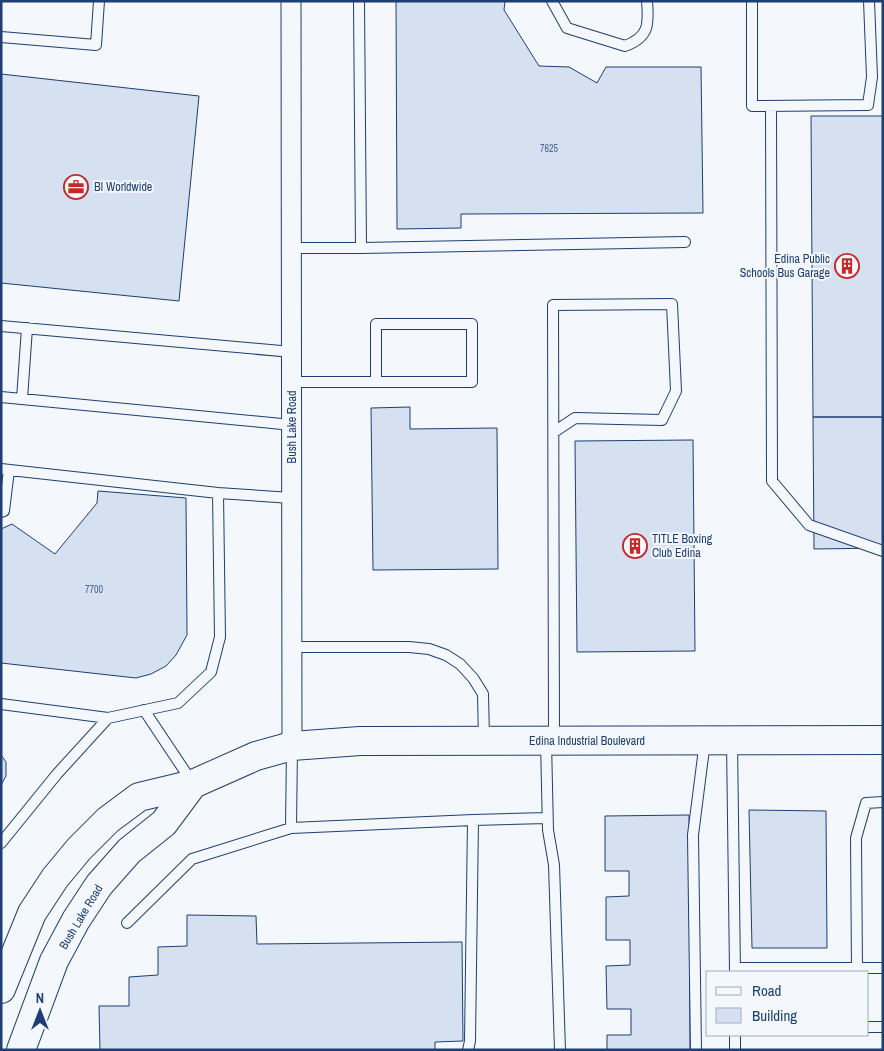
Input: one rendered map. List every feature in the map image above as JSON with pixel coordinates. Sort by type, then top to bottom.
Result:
[{"type":"street","name":"Bush Lake Road","points":[[1,989],[32,913],[55,878],[78,849],[108,820],[139,797],[193,784],[256,756],[292,746],[291,1]]},
{"type":"street","name":"Edina Industrial Boulevard","points":[[292,746],[360,741],[883,740]]},
{"type":"street","name":"Bush Lake Road","points":[[21,1050],[54,961],[76,920],[99,885],[129,851],[164,823],[193,784]]},
{"type":"lane","points":[[1,37],[96,44],[99,1]]},
{"type":"lane","points":[[359,1],[362,248]]},
{"type":"lane","points":[[552,1],[567,28],[625,46],[634,43],[646,31],[649,16],[648,1]]},
{"type":"lane","points":[[752,1],[752,106],[868,105],[872,77],[869,1]]},
{"type":"lane","points":[[771,106],[772,481],[808,525],[883,551]]},
{"type":"lane","points":[[292,248],[685,242]]},
{"type":"lane","points":[[554,432],[576,418],[662,420],[676,390],[672,304],[553,305],[554,432],[548,830],[554,865],[560,1050]]},
{"type":"lane","points":[[292,382],[376,382],[472,382],[472,324],[376,324],[376,382]]},
{"type":"lane","points":[[1,326],[292,352]]},
{"type":"lane","points":[[22,399],[27,328]]},
{"type":"lane","points":[[1,397],[292,424]]},
{"type":"lane","points":[[1,512],[4,511],[5,469],[218,493],[292,498]]},
{"type":"lane","points":[[1,704],[108,718],[178,703],[211,672],[220,637],[218,493]]},
{"type":"lane","points":[[292,647],[408,647],[429,649],[446,655],[460,664],[473,678],[483,694],[484,741]]},
{"type":"lane","points":[[144,710],[193,784]]},
{"type":"lane","points":[[1,843],[57,774],[108,718]]},
{"type":"lane","points":[[696,1050],[693,834],[705,741]]},
{"type":"lane","points":[[732,741],[735,970],[857,970],[883,968]]},
{"type":"lane","points":[[291,828],[292,746]]},
{"type":"lane","points":[[857,970],[856,838],[866,803],[883,802]]},
{"type":"lane","points":[[127,922],[192,859],[291,828],[548,818]]},
{"type":"lane","points":[[468,1050],[470,1041],[473,820]]},
{"type":"lane","points":[[869,1027],[883,1027]]},
{"type":"lane","points":[[735,1036],[735,1050]]},
{"type":"building","points":[[396,1],[505,1],[504,10],[539,66],[569,67],[597,83],[606,67],[701,67],[703,213],[461,214],[461,228],[397,229]]},
{"type":"building","points":[[1,74],[199,96],[179,301],[1,283]]},
{"type":"building","name":"Edina Public Schools Bus Garage","points":[[811,116],[883,116],[883,417],[813,417]]},
{"type":"building","points":[[410,407],[410,429],[497,428],[498,569],[373,570],[371,408]]},
{"type":"building","points":[[813,417],[883,417],[883,548],[814,549]]},
{"type":"building","name":"TITLE Boxing Club Edina","points":[[693,440],[695,651],[577,652],[575,441]]},
{"type":"building","points":[[98,491],[186,498],[187,635],[176,655],[166,666],[151,674],[136,678],[1,663],[1,529],[12,524],[55,554],[97,503]]},
{"type":"building","points":[[1,755],[6,762],[6,776],[1,785]]},
{"type":"building","points":[[749,810],[826,811],[827,948],[752,948]]},
{"type":"building","points":[[689,815],[690,1050],[607,1050],[607,1035],[631,1035],[631,1009],[607,1009],[606,966],[630,965],[630,940],[606,940],[606,897],[629,896],[629,871],[605,871],[605,816]]},
{"type":"building","points":[[187,915],[256,916],[257,944],[462,942],[463,1041],[435,1042],[435,1050],[100,1050],[99,1006],[129,1006],[129,977],[158,975],[158,947],[187,946]]},
{"type":"place","name":"BI Worldwide","points":[[76,187]]},
{"type":"place","name":"Edina Public Schools Bus Garage","points":[[847,266]]},
{"type":"place","name":"TITLE Boxing Club Edina","points":[[635,546]]}]
